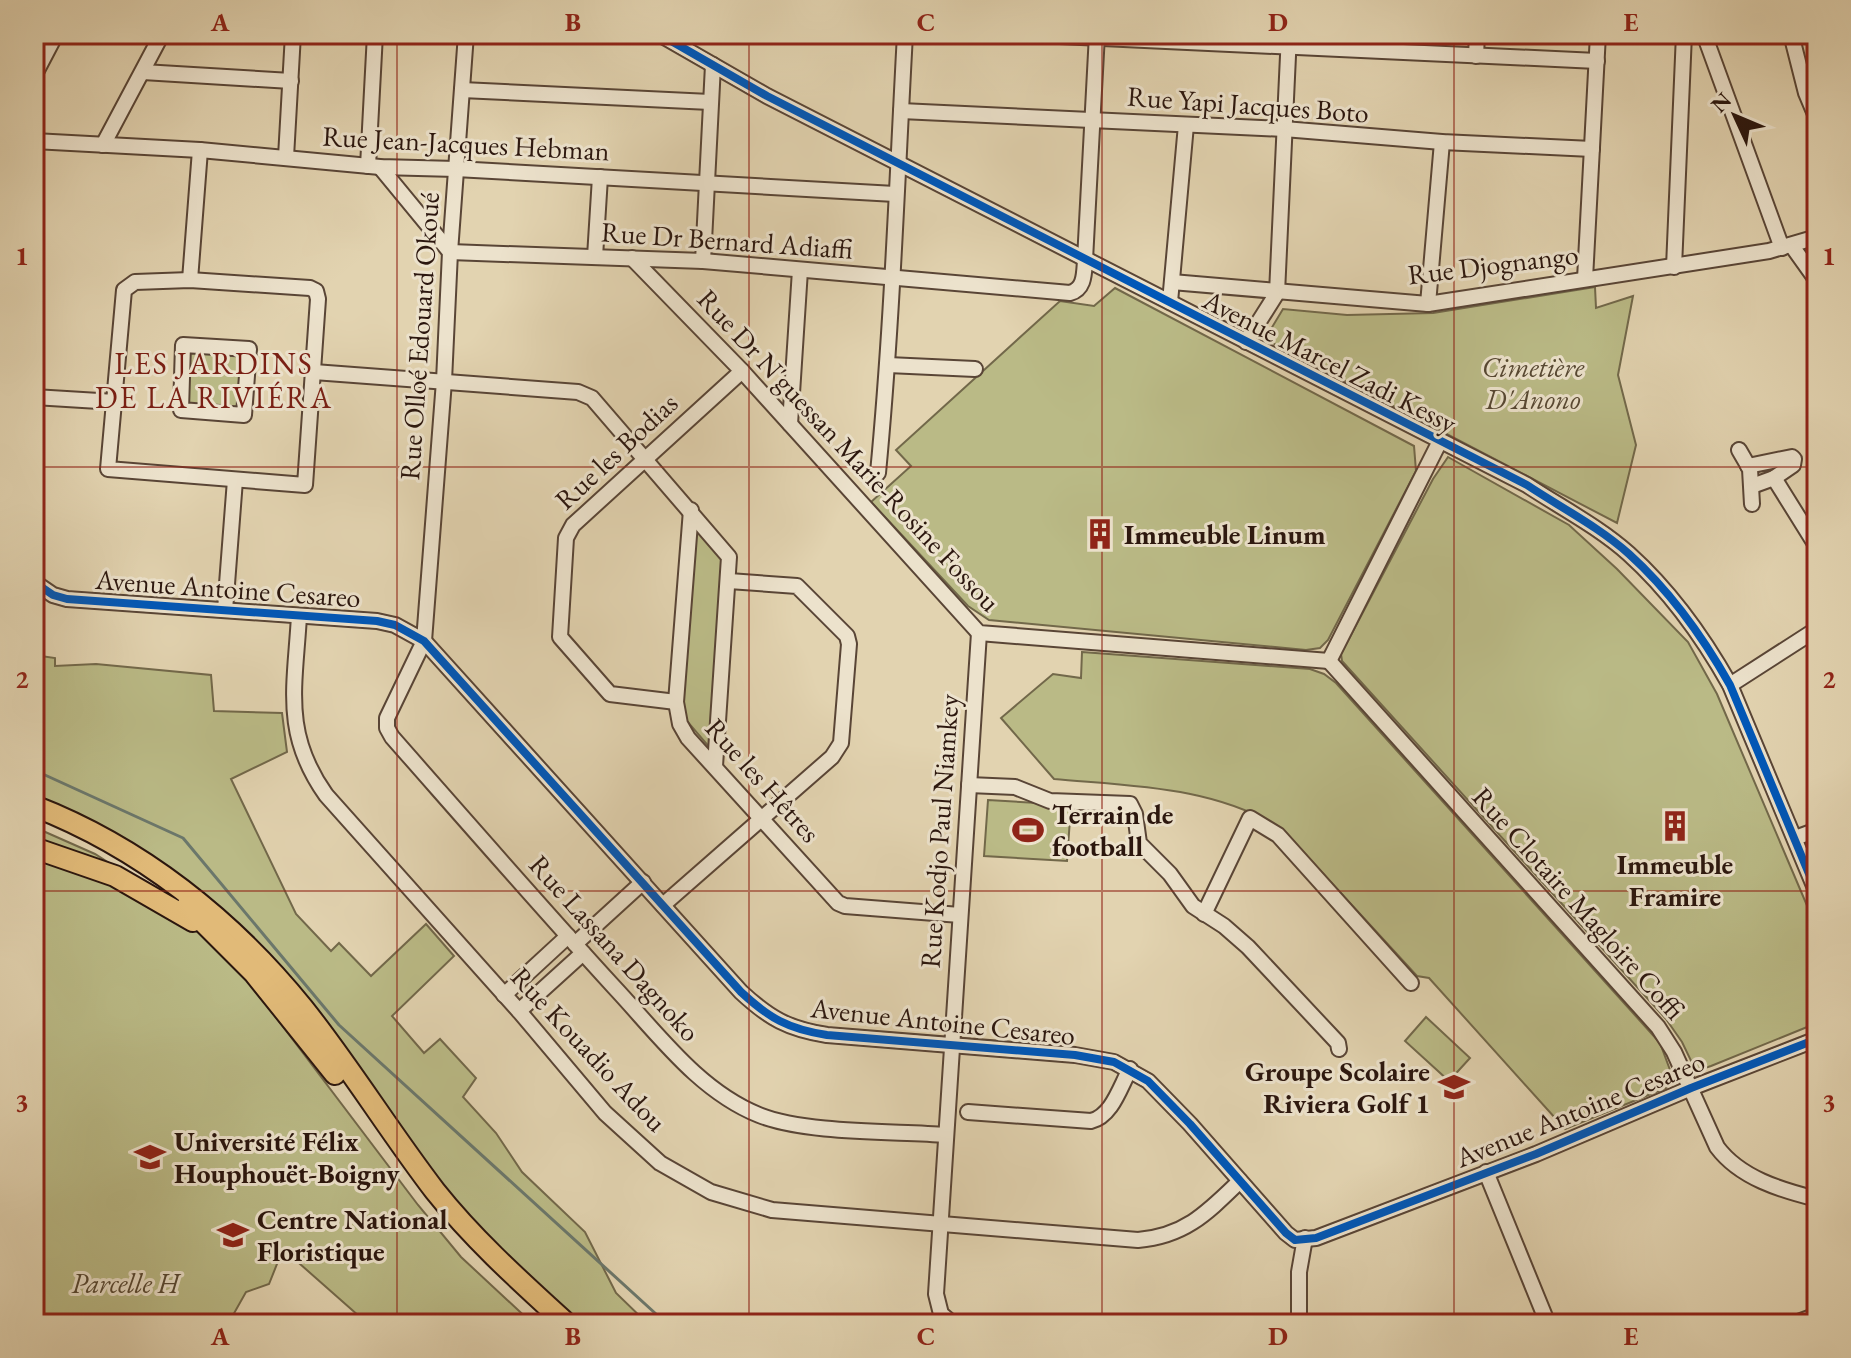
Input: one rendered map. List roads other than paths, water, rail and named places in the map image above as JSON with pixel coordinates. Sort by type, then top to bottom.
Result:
[{"type":"highway","points":[[34,806],[138,858],[221,921],[303,1008],[436,1192],[490,1253],[567,1324]]},
{"type":"highway","points":[[34,820],[135,871],[191,910],[254,973],[467,1245],[549,1324]]},
{"type":"highway","points":[[34,848],[115,876],[211,932]]},
{"type":"street","points":[[34,76],[56,34]]},
{"type":"street","points":[[103,145],[162,34]]},
{"type":"street","points":[[286,157],[293,34]]},
{"type":"street","points":[[375,34],[374,167],[450,252]]},
{"type":"street","name":"Rue Olloé Edouard Okoué","points":[[424,641],[466,34]]},
{"type":"street","name":"Avenue Marcel Zadi Kessy","points":[[659,34],[898,164],[1439,443],[1527,485],[1628,553],[1698,632],[1730,685],[1817,893]]},
{"type":"street","points":[[878,473],[888,365],[905,34]]},
{"type":"street","points":[[1017,34],[1289,40],[1476,56],[1597,61]]},
{"type":"street","points":[[1476,56],[1477,34]]},
{"type":"street","points":[[1585,279],[1598,34]]},
{"type":"street","points":[[1674,267],[1684,34]]},
{"type":"street","points":[[1704,34],[1787,247],[1817,281]]},
{"type":"street","points":[[1791,34],[1806,93],[1817,119]]},
{"type":"street","points":[[1085,260],[1097,36]]},
{"type":"street","points":[[1246,342],[1277,293],[1289,40]]},
{"type":"street","points":[[703,261],[713,65]]},
{"type":"street","points":[[143,72],[291,81]]},
{"type":"street","points":[[462,90],[710,102]]},
{"type":"street","name":"Rue Yapi Jacques Boto","points":[[901,111],[1284,129],[1442,142],[1592,149]]},
{"type":"street","points":[[1170,302],[1186,125]]},
{"type":"street","name":"Rue Jean-Jacques Hebman","points":[[34,141],[200,150],[374,167],[895,194]]},
{"type":"street","points":[[1428,304],[1442,142]]},
{"type":"street","points":[[190,280],[200,150]]},
{"type":"street","points":[[595,257],[600,177]]},
{"type":"street","name":"Rue Djognango","points":[[1172,282],[1428,304],[1674,267],[1787,247],[1817,237]]},
{"type":"street","name":"Rue Dr Bernard Adiaffi","points":[[450,252],[703,261],[1070,293],[1077,291],[1082,284],[1085,260]]},
{"type":"street","name":"Rue Dr N'guessan Marie-Rosine Fossou","points":[[632,258],[742,371],[979,633],[1329,661]]},
{"type":"street","points":[[790,424],[800,270]]},
{"type":"street","points":[[190,280],[310,288],[316,291],[314,372],[305,485],[108,469],[124,290],[135,282],[190,280]]},
{"type":"street","points":[[183,345],[249,349],[247,368],[244,415],[181,410],[183,345]]},
{"type":"street","points":[[888,365],[975,369]]},
{"type":"street","name":"Rue les Bodias","points":[[676,702],[610,694],[560,637],[568,532],[742,371]]},
{"type":"street","points":[[314,372],[578,392],[592,398],[727,552],[729,581],[715,766]]},
{"type":"street","points":[[34,397],[115,402]]},
{"type":"street","points":[[1329,661],[1439,443]]},
{"type":"street","points":[[1739,450],[1748,466],[1752,504]]},
{"type":"street","points":[[1748,466],[1794,459],[1793,465],[1774,478],[1752,486]]},
{"type":"street","points":[[1774,478],[1817,547]]},
{"type":"street","points":[[225,610],[235,480]]},
{"type":"street","name":"Rue les Hêtres","points":[[691,510],[676,702],[680,724],[688,738],[838,903],[960,915]]},
{"type":"street","points":[[663,905],[832,757],[841,743],[849,644],[847,636],[797,586],[729,581]]},
{"type":"street","name":"Avenue Antoine Cesareo","points":[[34,582],[53,595],[67,599],[377,621],[395,625],[424,641],[741,992],[764,1013],[808,1032],[1093,1057],[1130,1069],[1163,1095],[1295,1240],[1316,1238],[1549,1149],[1691,1088],[1817,1039]]},
{"type":"street","name":"Rue Kouadio Adou","points":[[299,616],[294,717],[297,740],[312,776],[605,1113],[660,1163],[711,1192],[772,1210],[1138,1240],[1179,1232],[1215,1206],[1240,1181]]},
{"type":"street","points":[[1730,685],[1817,629]]},
{"type":"street","name":"Rue Kodjo Paul Niamkey","points":[[953,1324],[941,1314],[936,1304],[979,633]]},
{"type":"street","name":"Rue Lassana Dagnoko","points":[[424,641],[390,708],[387,728],[392,737],[571,948],[693,1072],[735,1104],[762,1116],[795,1125],[946,1135]]},
{"type":"street","name":"Rue Clotaire Magloire Coffi","points":[[1329,661],[1667,1038],[1717,1147],[1726,1159],[1773,1186],[1817,1199]]},
{"type":"street","points":[[969,785],[1015,787],[1050,801],[1130,804],[1135,814],[1139,843],[1170,874],[1193,906],[1224,926],[1248,947],[1338,1043],[1339,1049]]},
{"type":"street","points":[[1204,914],[1250,818],[1278,835],[1411,983]]},
{"type":"street","points":[[1795,838],[1817,830]]},
{"type":"street","points":[[504,995],[571,948],[643,882]]},
{"type":"street","points":[[519,1011],[571,948]]},
{"type":"street","points":[[968,1112],[1091,1121],[1099,1119],[1108,1111],[1130,1069]]},
{"type":"street","points":[[1486,1172],[1548,1324]]},
{"type":"street","points":[[1299,1324],[1299,1272],[1305,1238]]},
{"type":"street","points":[[1793,1324],[1817,1315]]},
{"type":"waterway","points":[[34,770],[183,838],[339,1025],[667,1324]]},
{"type":"place","name":"Immeuble Linum","points":[[1100,534]]},
{"type":"place","name":"Immeuble Framire","points":[[1675,826]]},
{"type":"place","name":"Terrain de football","points":[[1028,830]]},
{"type":"place","name":"Groupe Scolaire Riviera Golf 1","points":[[1454,1087]]},
{"type":"place","name":"Université Félix Houphouët-Boigny","points":[[150,1157]]},
{"type":"place","name":"Centre National Floristique","points":[[233,1235]]},
{"type":"district","name":"LES JARDINS DE LA RIVIÉRA","points":[[214,380]]},
{"type":"park label","name":"Cimetière D'Anono","points":[[1533,383]]},
{"type":"park label","name":"Parcelle H","points":[[125,1283]]}]
